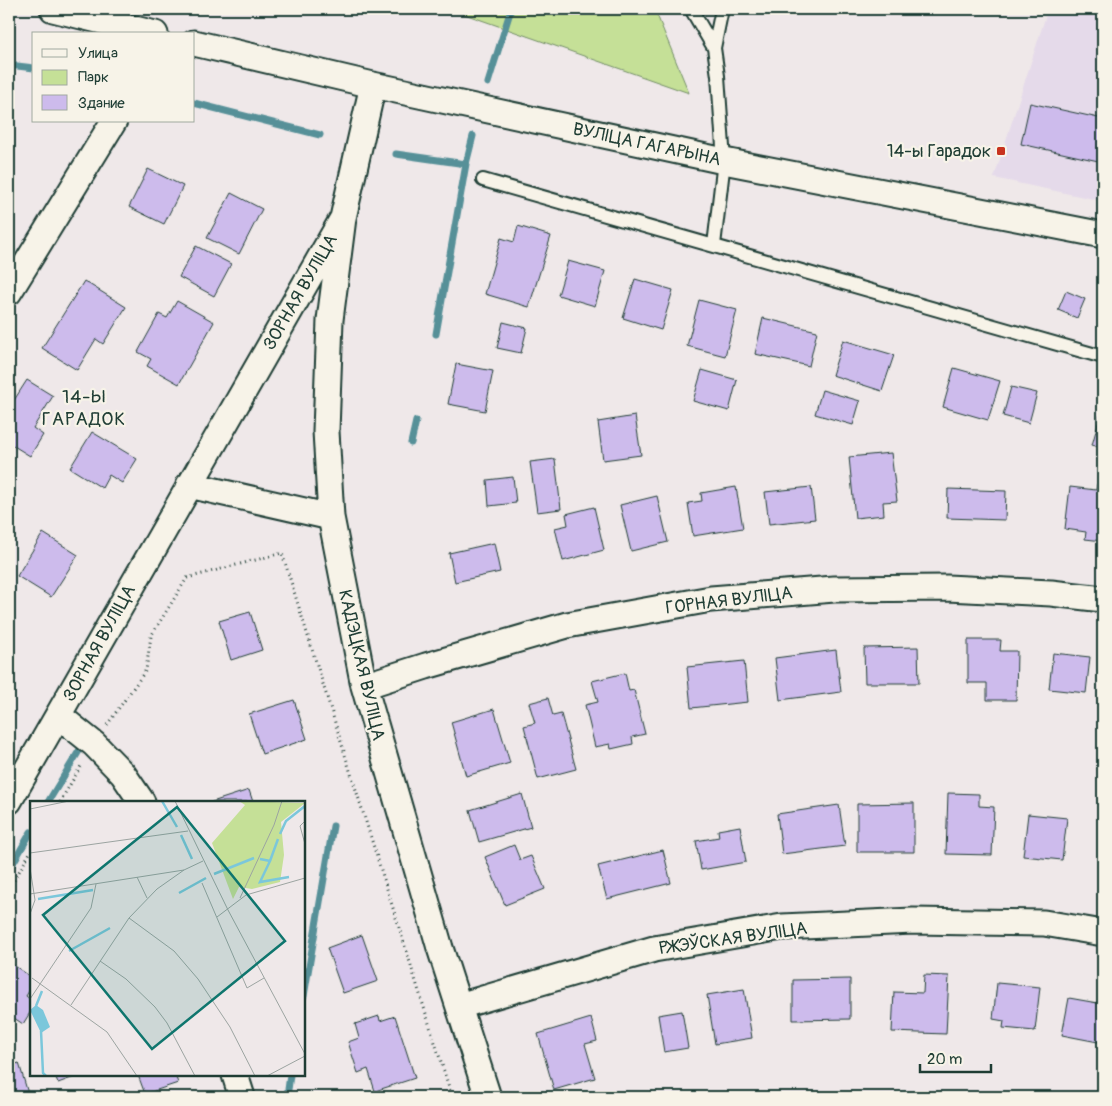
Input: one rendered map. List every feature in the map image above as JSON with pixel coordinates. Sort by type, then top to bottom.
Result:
[{"type":"street","points":[[53,9],[147,32]]},
{"type":"street","name":"ВУЛІЦА ГАГАРЫНА","points":[[195,43],[724,161],[1103,235]]},
{"type":"street","name":"ЗОРНАЯ ВУЛІЦА","points":[[9,801],[343,218],[373,84]]},
{"type":"street","points":[[9,292],[113,122]]},
{"type":"street","name":"КАДЭЦКАЯ ВУЛІЦА","points":[[343,218],[330,320],[326,431],[331,517],[364,686],[440,948],[488,1097]]},
{"type":"street","points":[[189,485],[331,517]]},
{"type":"street","name":"ГОРНАЯ ВУЛІЦА","points":[[364,686],[567,625],[711,599],[834,589],[947,588],[1051,593],[1103,599]]},
{"type":"street","points":[[59,716],[94,744],[122,774],[141,801]]},
{"type":"street","name":"РЖЭЎСКАЯ ВУЛІЦА","points":[[459,1006],[654,948],[782,927],[923,921],[1044,923],[1103,933]]},
{"type":"street","points":[[235,1076],[242,1097]]},
{"type":"lane","points":[[691,9],[714,48]]},
{"type":"lane","points":[[714,245],[724,161],[718,76],[714,48],[722,9]]},
{"type":"lane","points":[[483,180],[1103,357]]},
{"type":"path","points":[[61,801],[94,744],[146,670],[151,636],[187,578],[282,553],[452,1097]]},
{"type":"path","points":[[9,889],[30,853]]},
{"type":"shaded area","points":[[1048,9],[1103,9],[1103,201],[994,178]]},
{"type":"green space","points":[[450,9],[656,9],[689,93]]},
{"type":"building","points":[[1030,103],[1103,119],[1103,162],[1021,144]]},
{"type":"building","points":[[148,169],[183,186],[164,224],[129,207]]},
{"type":"building","points":[[231,193],[262,209],[239,254],[207,238]]},
{"type":"building","points":[[518,226],[551,236],[529,307],[485,294],[501,238],[514,242]]},
{"type":"building","points":[[196,246],[231,264],[214,296],[179,277]]},
{"type":"building","points":[[568,261],[605,271],[595,306],[558,295]]},
{"type":"building","points":[[635,279],[673,290],[661,330],[623,318]]},
{"type":"building","points":[[84,281],[126,307],[103,344],[96,339],[77,370],[42,348]]},
{"type":"building","points":[[1066,291],[1085,299],[1077,318],[1058,310]]},
{"type":"building","points":[[699,300],[737,310],[725,356],[687,346]]},
{"type":"building","points":[[177,301],[214,322],[179,384],[147,366],[151,359],[138,352],[159,314],[167,318]]},
{"type":"building","points":[[763,318],[817,331],[809,366],[755,354]]},
{"type":"building","points":[[503,322],[527,328],[521,353],[497,348]]},
{"type":"building","points":[[843,340],[894,355],[882,391],[832,375]]},
{"type":"building","points":[[456,364],[493,371],[485,411],[448,404]]},
{"type":"building","points":[[954,368],[1000,381],[988,420],[943,407]]},
{"type":"building","points":[[702,370],[737,380],[729,411],[693,401]]},
{"type":"building","points":[[27,380],[53,396],[33,428],[43,435],[30,456],[9,443],[9,408]]},
{"type":"building","points":[[1011,387],[1037,393],[1029,423],[1003,416]]},
{"type":"building","points":[[822,390],[860,401],[853,425],[815,414]]},
{"type":"building","points":[[1103,409],[1103,448],[1092,445]]},
{"type":"building","points":[[635,416],[641,455],[603,460],[598,422]]},
{"type":"building","points":[[92,432],[137,459],[122,483],[109,475],[102,488],[70,468]]},
{"type":"building","points":[[891,453],[897,501],[883,502],[884,515],[855,518],[849,457]]},
{"type":"building","points":[[555,459],[561,509],[537,512],[530,462]]},
{"type":"building","points":[[513,477],[516,503],[489,506],[487,480]]},
{"type":"building","points":[[1097,484],[1103,484],[1103,541],[1085,539],[1086,532],[1065,529],[1070,487],[1096,490]]},
{"type":"building","points":[[736,487],[743,528],[693,536],[688,503],[702,501],[701,493]]},
{"type":"building","points":[[811,487],[815,519],[769,524],[765,492]]},
{"type":"building","points":[[948,489],[1006,491],[1005,520],[947,518]]},
{"type":"building","points":[[657,496],[668,542],[631,551],[620,505]]},
{"type":"building","points":[[594,507],[604,550],[563,561],[555,528],[568,525],[566,514]]},
{"type":"building","points":[[43,533],[78,555],[51,597],[17,576]]},
{"type":"building","points":[[494,543],[500,572],[455,582],[449,553]]},
{"type":"building","points":[[250,612],[262,650],[231,660],[219,621]]},
{"type":"building","points":[[968,640],[1001,640],[1000,651],[1017,651],[1016,700],[987,700],[987,683],[968,683]]},
{"type":"building","points":[[918,647],[919,683],[865,683],[864,648]]},
{"type":"building","points":[[836,650],[841,692],[780,700],[775,658]]},
{"type":"building","points":[[1053,653],[1090,657],[1086,693],[1049,689]]},
{"type":"building","points":[[744,661],[748,702],[691,708],[687,667]]},
{"type":"building","points":[[625,673],[629,691],[634,690],[645,734],[632,737],[633,744],[611,749],[610,744],[595,747],[585,705],[598,702],[592,681]]},
{"type":"building","points":[[548,698],[553,716],[561,714],[576,769],[538,779],[524,726],[535,723],[529,703]]},
{"type":"building","points":[[294,700],[307,739],[262,754],[249,714]]},
{"type":"building","points":[[494,709],[510,763],[466,776],[451,722]]},
{"type":"building","points":[[249,790],[253,801],[215,801]]},
{"type":"building","points":[[948,793],[979,794],[979,806],[994,807],[992,855],[946,854]]},
{"type":"building","points":[[522,794],[531,827],[479,842],[470,810]]},
{"type":"building","points":[[914,803],[914,852],[857,852],[857,804]]},
{"type":"building","points":[[839,805],[845,846],[782,854],[777,814]]},
{"type":"building","points":[[1028,814],[1067,818],[1062,860],[1023,856]]},
{"type":"building","points":[[740,826],[746,862],[701,870],[696,841],[719,837],[718,830]]},
{"type":"building","points":[[514,845],[520,860],[531,856],[545,889],[505,905],[485,857]]},
{"type":"building","points":[[663,850],[671,883],[607,899],[598,866]]},
{"type":"building","points":[[362,935],[378,981],[343,993],[327,948]]},
{"type":"building","points":[[9,962],[30,976],[30,990],[26,996],[30,999],[30,1013],[23,1024],[11,1016],[9,1019]]},
{"type":"building","points":[[924,975],[949,976],[946,1034],[892,1032],[894,992],[923,993]]},
{"type":"building","points":[[850,979],[850,1019],[793,1020],[793,980]]},
{"type":"building","points":[[997,983],[1040,987],[1035,1031],[1003,1028],[1004,1021],[993,1019]]},
{"type":"building","points":[[744,989],[752,1038],[715,1044],[707,995]]},
{"type":"building","points":[[1069,998],[1103,1004],[1103,1043],[1062,1035]]},
{"type":"building","points":[[682,1011],[688,1048],[664,1052],[658,1015]]},
{"type":"building","points":[[379,1016],[380,1021],[395,1016],[415,1078],[375,1091],[368,1069],[358,1073],[348,1042],[359,1038],[355,1024]]},
{"type":"building","points":[[591,1018],[597,1041],[585,1044],[595,1078],[554,1090],[538,1034]]},
{"type":"building","points":[[19,1063],[29,1097],[9,1097],[9,1066]]},
{"type":"building","points":[[55,1076],[77,1076],[58,1083]]},
{"type":"building","points":[[138,1076],[175,1076],[178,1083],[145,1094]]},
{"type":"waterway","points":[[488,83],[511,9]]},
{"type":"waterway","points":[[9,65],[32,68]]},
{"type":"waterway","points":[[195,103],[320,135]]},
{"type":"waterway","points":[[436,334],[466,164],[473,136]]},
{"type":"waterway","points":[[396,154],[466,164]]},
{"type":"waterway","points":[[411,443],[416,421]]},
{"type":"waterway","points":[[49,801],[79,751]]},
{"type":"waterway","points":[[305,990],[333,826]]},
{"type":"waterway","points":[[9,870],[30,834]]},
{"type":"waterway","points":[[287,1097],[290,1076]]},
{"type":"place","name":"14-ы Гарадок","points":[[1001,151]]},
{"type":"district","name":"14-Ы ГАРАДОК","points":[[84,407]]}]
